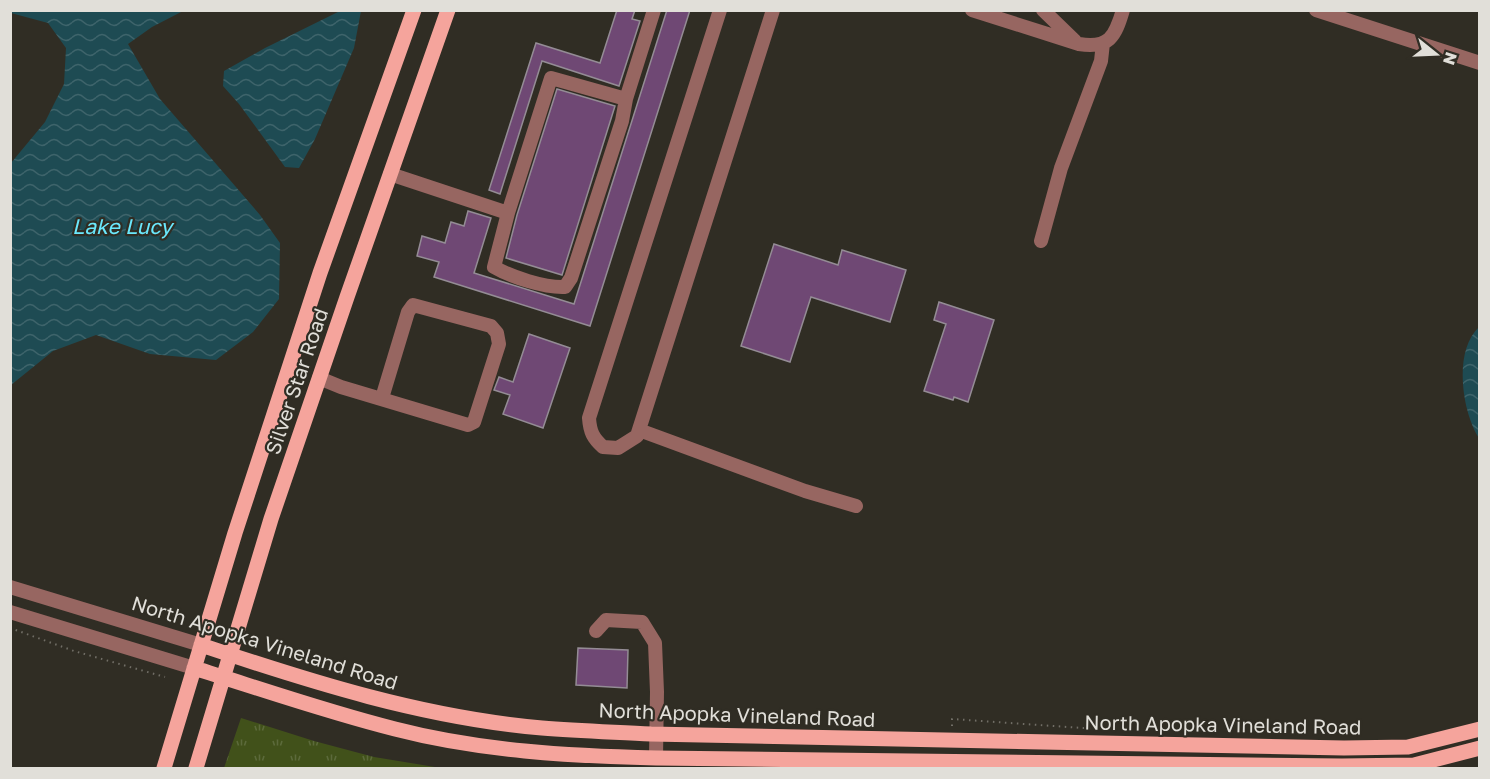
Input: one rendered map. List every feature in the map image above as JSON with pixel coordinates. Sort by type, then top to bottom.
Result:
[{"type":"main road","name":"Silver Star Road","points":[[165,768],[201,645],[320,273],[414,10]]},
{"type":"main road","name":"Silver Star Road","points":[[196,768],[271,519],[448,10]]},
{"type":"main road","name":"North Apopka Vineland Road","points":[[201,645],[361,695],[445,714],[540,728],[657,734],[1344,748],[1411,746],[1479,729]]},
{"type":"main road","name":"North Apopka Vineland Road","points":[[194,668],[395,729],[467,744],[562,755],[970,765],[1415,767],[1479,748]]},
{"type":"street","points":[[626,99],[551,78],[507,213],[494,267],[502,272],[553,288],[565,286],[571,279],[622,121],[626,99],[654,10]]},
{"type":"street","points":[[720,10],[589,418],[590,430],[603,447],[618,448],[637,436],[773,10]]},
{"type":"street","points":[[972,10],[1078,44],[1092,46],[1108,41],[1116,31],[1123,10]]},
{"type":"street","points":[[1043,10],[1078,44]]},
{"type":"street","points":[[1316,10],[1349,16],[1479,63]]},
{"type":"street","points":[[1041,241],[1061,168],[1101,61],[1103,43]]},
{"type":"street","points":[[390,174],[507,213]]},
{"type":"street","points":[[319,378],[341,387],[468,424],[474,422],[499,344],[498,333],[491,326],[413,305],[408,312],[382,398]]},
{"type":"street","points":[[639,430],[804,491],[856,506]]},
{"type":"street","name":"North Apopka Vineland Road","points":[[10,587],[201,645]]},
{"type":"street","name":"North Apopka Vineland Road","points":[[10,612],[194,668]]},
{"type":"street","points":[[596,631],[606,620],[642,622],[655,643],[657,758]]},
{"type":"street","points":[[970,740],[970,765]]},
{"type":"street","points":[[1411,746],[1415,767]]},
{"type":"path","points":[[10,628],[74,651],[165,677]]},
{"type":"path","points":[[951,732],[952,719],[1103,730]]},
{"type":"green space","points":[[241,718],[374,757],[441,768],[224,768]]},
{"type":"water","points":[[342,10],[361,11],[354,48],[315,139],[299,168],[285,167],[223,86],[224,71]]},
{"type":"water","name":"Lake Lucy","points":[[10,11],[183,11],[152,27],[128,44],[160,99],[260,215],[280,243],[279,299],[253,332],[216,360],[150,354],[96,335],[53,351],[11,385],[11,163],[45,122],[64,84],[66,48],[48,23]]},
{"type":"water","points":[[1479,327],[1479,438],[1468,413],[1463,366],[1471,338]]},
{"type":"building","points":[[617,10],[635,10],[632,19],[640,21],[619,86],[542,61],[500,194],[489,190],[536,43],[600,63]]},
{"type":"building","points":[[667,10],[690,10],[590,326],[434,277],[439,262],[417,256],[422,236],[445,243],[451,222],[464,226],[468,211],[491,218],[474,273],[574,304]]},
{"type":"building","points":[[557,89],[615,106],[562,275],[506,258],[517,215]]},
{"type":"building","points":[[774,244],[838,265],[842,250],[906,270],[890,322],[811,297],[790,362],[741,346]]},
{"type":"building","points":[[939,302],[994,320],[968,402],[924,391],[946,324],[934,320]]},
{"type":"building","points":[[529,334],[570,348],[543,428],[503,414],[510,395],[494,390],[499,377],[513,382]]},
{"type":"building","points":[[578,648],[628,650],[627,688],[576,685]]}]
